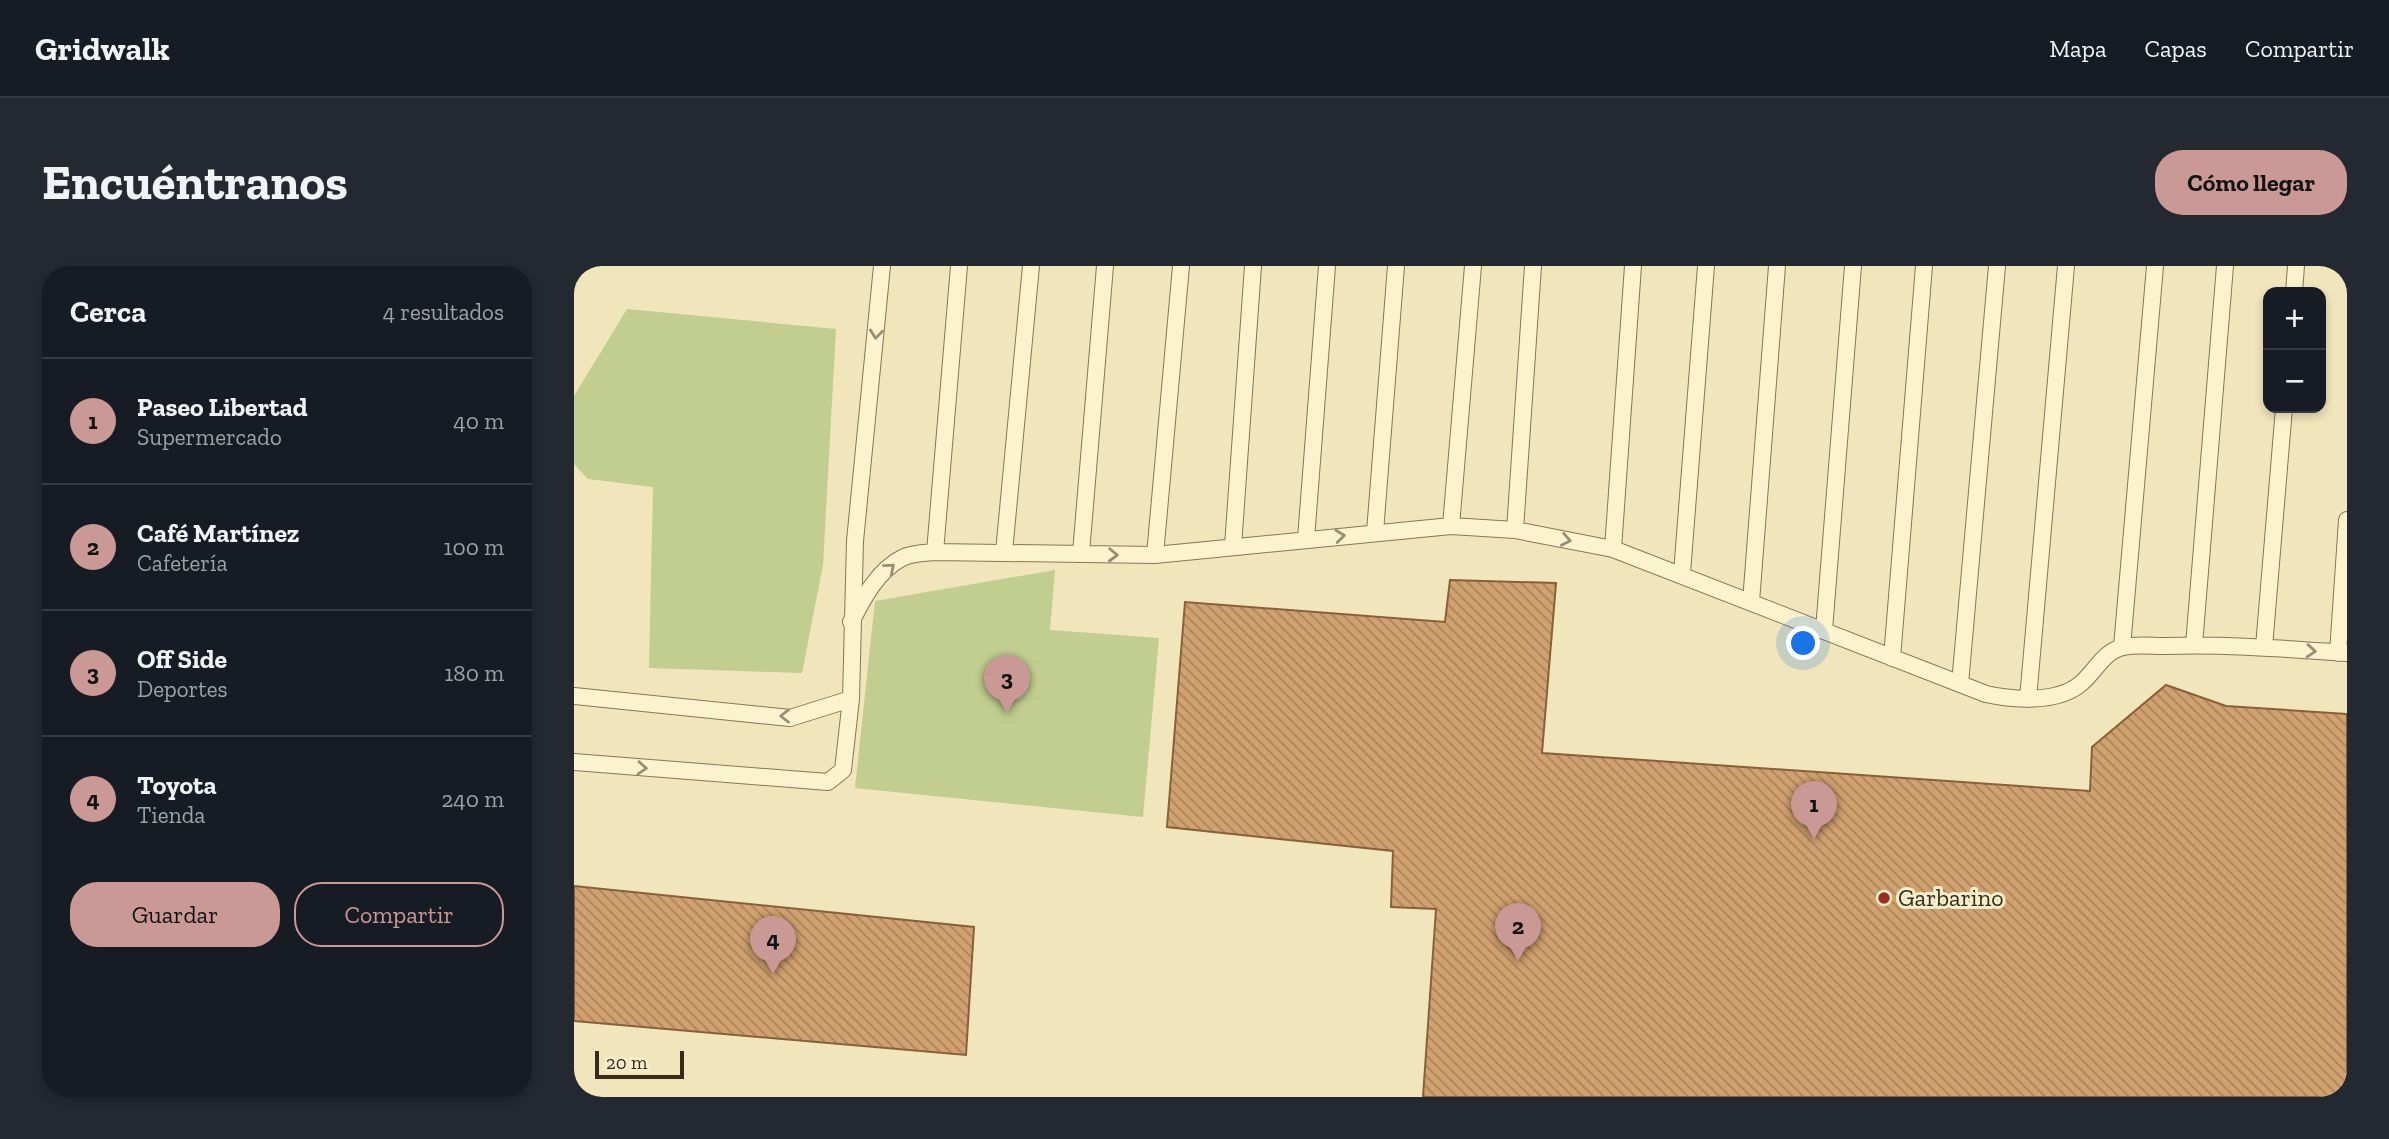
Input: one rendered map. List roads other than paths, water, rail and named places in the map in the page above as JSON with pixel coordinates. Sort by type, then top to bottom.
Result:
[{"type":"lane","points":[[574,762],[828,782],[844,770],[851,699],[855,541],[882,266]]},
{"type":"lane","points":[[935,552],[959,266]]},
{"type":"lane","points":[[1004,552],[1031,266]]},
{"type":"lane","points":[[1081,553],[1105,266]]},
{"type":"lane","points":[[1155,555],[1181,266]]},
{"type":"lane","points":[[1233,546],[1254,266]]},
{"type":"lane","points":[[1306,539],[1327,266]]},
{"type":"lane","points":[[1376,532],[1396,266]]},
{"type":"lane","points":[[1451,526],[1473,266]]},
{"type":"lane","points":[[1515,530],[1533,266]]},
{"type":"lane","points":[[1613,549],[1633,266]]},
{"type":"lane","points":[[1682,573],[1706,266]]},
{"type":"lane","points":[[1751,602],[1777,266]]},
{"type":"lane","points":[[1824,630],[1853,266]]},
{"type":"lane","points":[[1892,658],[1924,266]]},
{"type":"lane","points":[[1961,684],[1997,266]]},
{"type":"lane","points":[[2028,699],[2066,266]]},
{"type":"lane","points":[[2122,647],[2155,266]]},
{"type":"lane","points":[[2194,645],[2225,266]]},
{"type":"lane","points":[[2294,287],[2296,266]]},
{"type":"lane","points":[[2264,647],[2284,413]]},
{"type":"lane","points":[[851,622],[867,591],[903,557],[935,552],[1155,555],[1451,526],[1515,530],[1613,549],[1682,573],[1961,684],[2007,699],[2028,699],[2079,685],[2102,659],[2122,647],[2194,645],[2342,653],[2347,520]]},
{"type":"lane","points":[[574,699],[790,718],[851,699]]},
{"type":"place","name":"Off Side","points":[[1007,713]]},
{"type":"place","name":"Paseo Libertad","points":[[1814,839]]},
{"type":"place","name":"Garbarino","points":[[1884,898]]},
{"type":"place","name":"Café Martínez","points":[[1518,961]]},
{"type":"place","name":"Toyota","points":[[773,974]]}]
